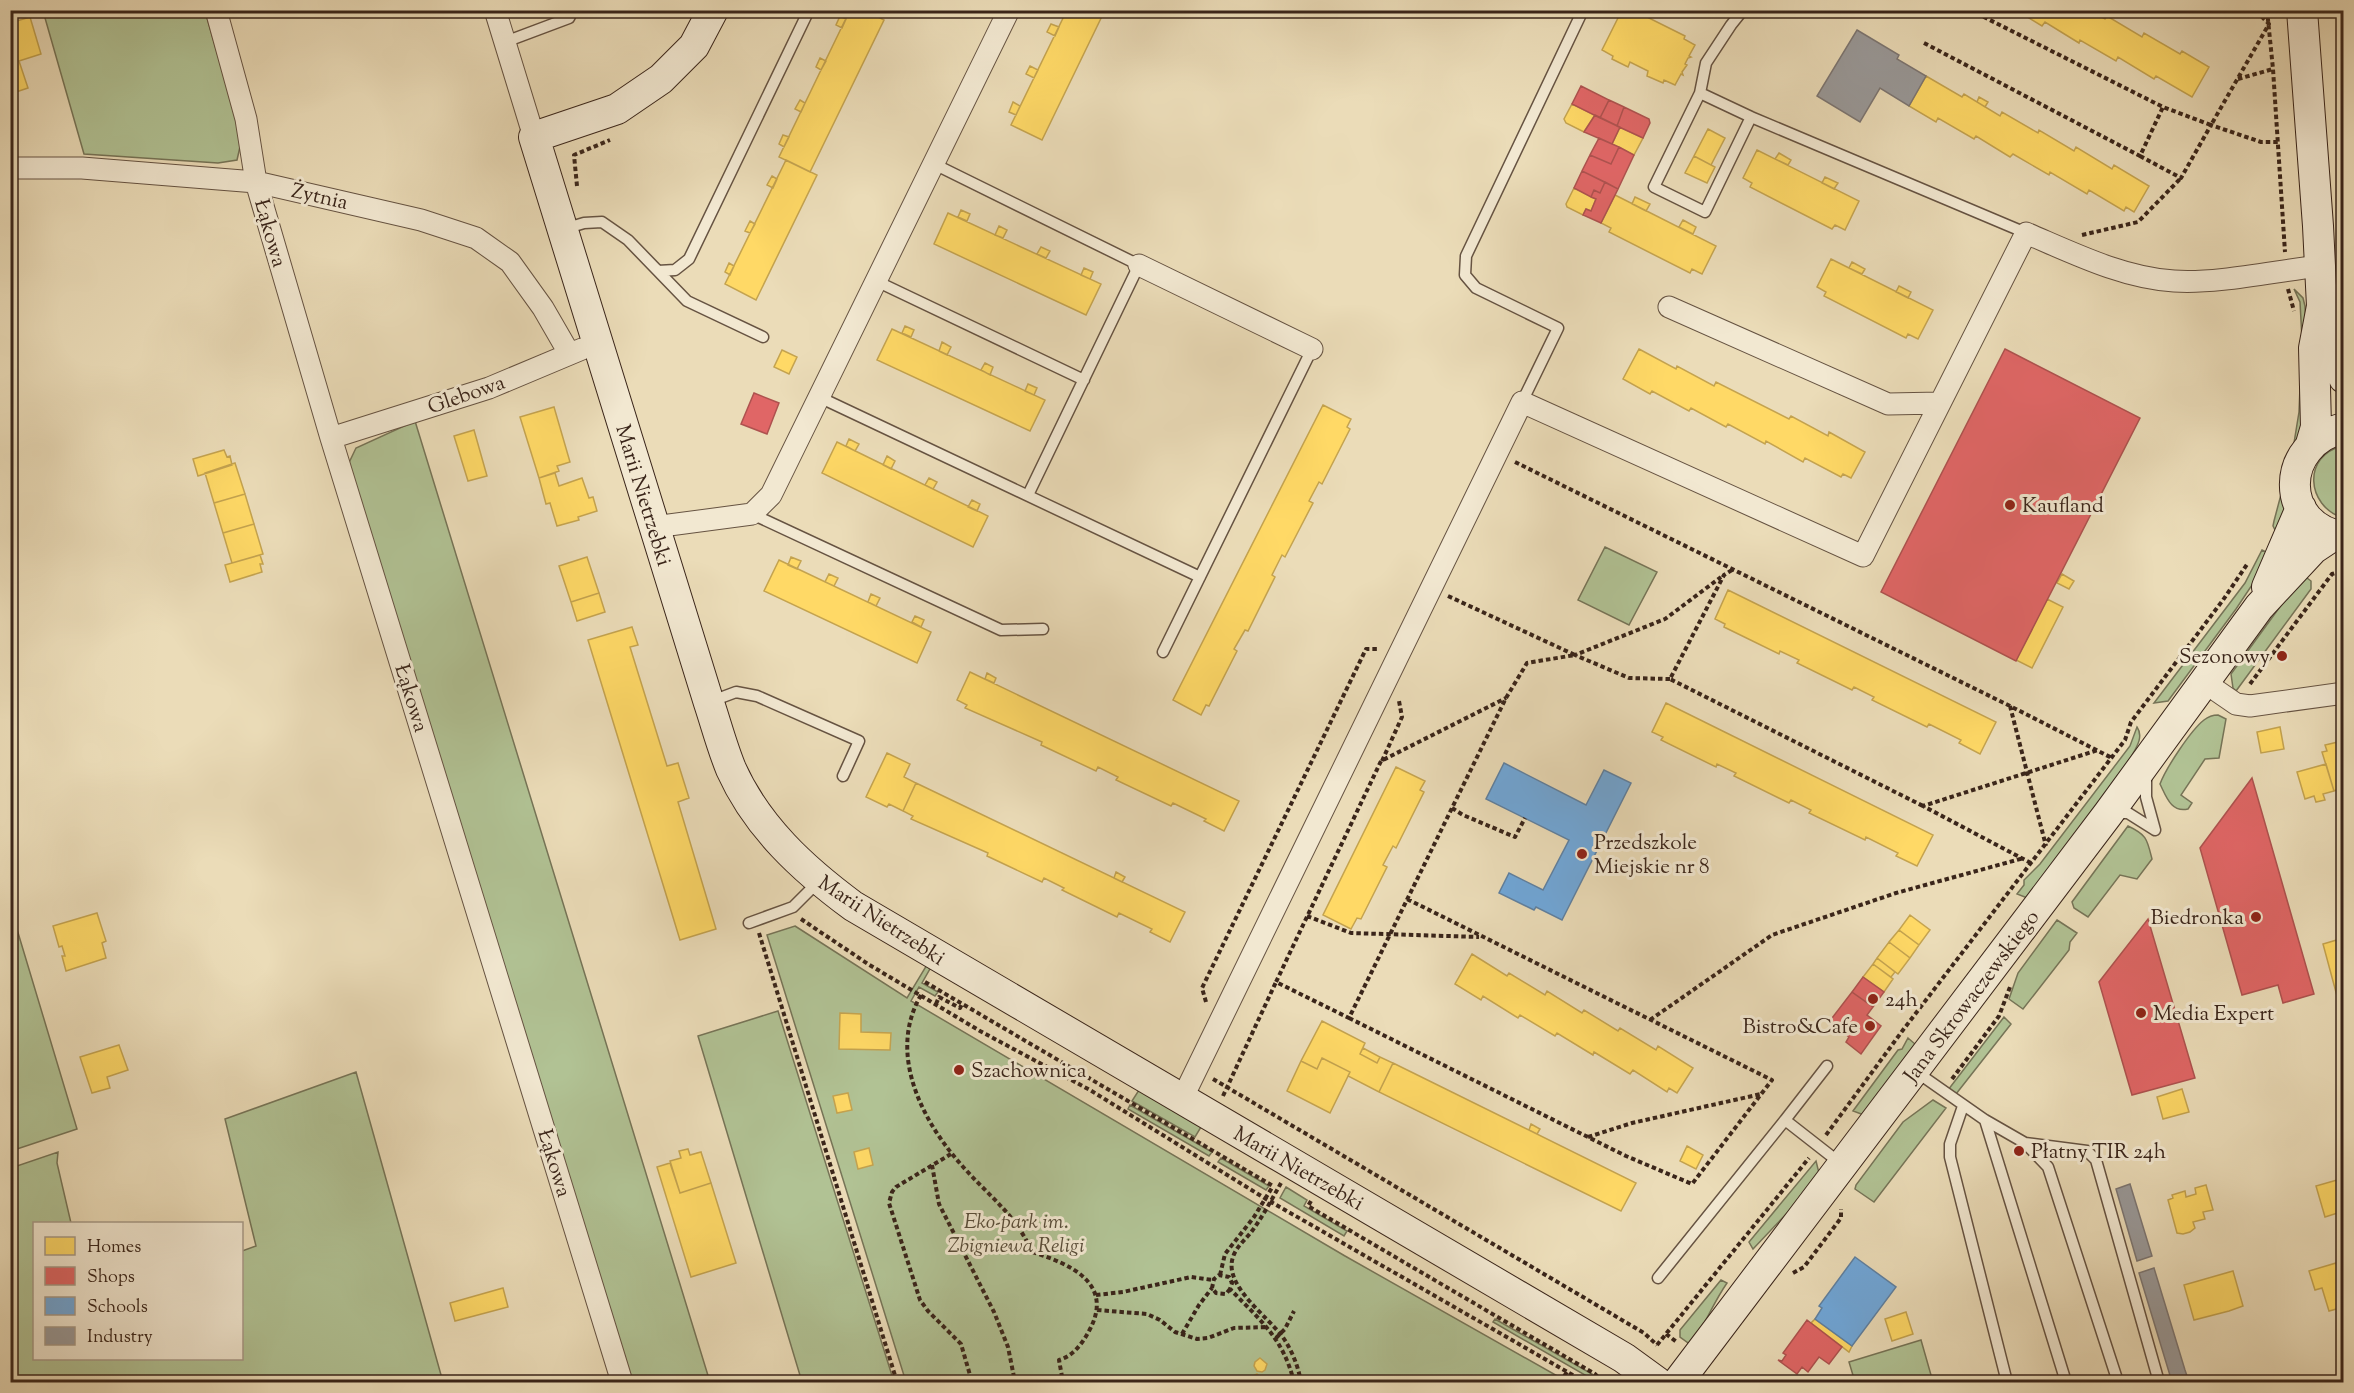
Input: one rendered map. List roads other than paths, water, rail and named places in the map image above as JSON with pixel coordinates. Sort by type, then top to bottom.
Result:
[{"type":"street","name":"Łąkowa","points":[[216,10],[246,119],[256,182],[332,438],[622,1383]]},
{"type":"street","name":"Marii Nietrzebki","points":[[495,10],[534,137],[574,226],[598,343],[709,703],[732,770],[754,809],[782,846],[819,880],[853,906],[1624,1358],[1657,1383]]},
{"type":"street","points":[[534,137],[617,109],[661,79],[694,46],[714,10]]},
{"type":"street","points":[[654,527],[752,514],[771,495],[1009,10]]},
{"type":"street","points":[[2302,10],[2320,266],[2320,306],[2314,348],[2316,427],[2311,444],[2301,458],[2296,471],[2295,484],[2301,508],[2311,521],[2322,530],[2339,536]]},
{"type":"street","name":"Żytnia","points":[[10,168],[82,168],[256,182],[421,220],[476,238],[510,262],[543,308],[569,353]]},
{"type":"street","points":[[1182,1099],[1522,402],[1863,556],[2026,233],[2122,270],[2152,279],[2176,282],[2320,266]]},
{"type":"street","points":[[1139,265],[1312,349]]},
{"type":"street","points":[[2320,306],[2336,341],[2343,378]]},
{"type":"street","points":[[1669,307],[1888,404],[1940,403]]},
{"type":"street","name":"Glebowa","points":[[332,438],[489,388],[569,353],[598,343]]},
{"type":"street","points":[[2311,444],[2330,431],[2343,428]]},
{"type":"street","name":"Jana Skrowaczewskiego","points":[[2259,607],[2301,508]]},
{"type":"street","name":"Jana Skrowaczewskiego","points":[[1678,1383],[2150,758],[2259,607],[2313,549],[2339,536]]},
{"type":"street","points":[[2204,682],[2236,704],[2250,706],[2343,693]]},
{"type":"lane","points":[[505,42],[569,18],[573,10]]},
{"type":"lane","points":[[658,271],[675,270],[689,259],[809,10]]},
{"type":"lane","points":[[1522,402],[1558,328],[1476,288],[1466,275],[1466,256],[1583,10]]},
{"type":"lane","points":[[1743,10],[1706,63],[1700,93],[1654,187],[1705,212],[1751,117]]},
{"type":"lane","points":[[1700,93],[1751,117],[2026,233]]},
{"type":"lane","points":[[934,164],[1139,265],[1028,495]]},
{"type":"lane","points":[[574,226],[603,222],[628,240],[687,301],[763,338]]},
{"type":"lane","points":[[876,281],[1083,380]]},
{"type":"lane","points":[[1162,652],[1312,349]]},
{"type":"lane","points":[[819,397],[1200,578]]},
{"type":"lane","points":[[752,514],[1001,630],[1043,629]]},
{"type":"lane","points":[[709,703],[736,692],[757,696],[859,741],[843,776]]},
{"type":"lane","points":[[2108,814],[2128,813],[2155,830],[2146,797],[2145,780],[2150,758]]},
{"type":"lane","points":[[749,923],[789,909],[800,901],[819,880]]},
{"type":"lane","points":[[1658,1278],[1827,1066]]},
{"type":"lane","points":[[1915,1070],[1963,1106],[2025,1143],[2049,1167],[2118,1383]]},
{"type":"lane","points":[[1963,1106],[1950,1144],[1950,1157],[2007,1383]]},
{"type":"lane","points":[[1785,1120],[1843,1165]]},
{"type":"lane","points":[[1985,1120],[2066,1383]]},
{"type":"lane","points":[[2025,1143],[2087,1151],[2096,1160],[2159,1383]]},
{"type":"place","name":"Kaufland","points":[[2010,505]]},
{"type":"place","name":"Sezonowy","points":[[2282,656]]},
{"type":"place","name":"Przedszkole Miejskie nr 8","points":[[1582,854]]},
{"type":"place","name":"Biedronka","points":[[2256,917]]},
{"type":"place","name":"24h","points":[[1873,999]]},
{"type":"place","name":"Media Expert","points":[[2141,1013]]},
{"type":"place","name":"Bistro&Cafe","points":[[1870,1026]]},
{"type":"place","name":"Szachownica","points":[[959,1070]]},
{"type":"place","name":"Płatny TIR 24h","points":[[2019,1151]]},
{"type":"park label","name":"Eko-park im. Zbigniewa Religi","points":[[1016,1233]]}]
